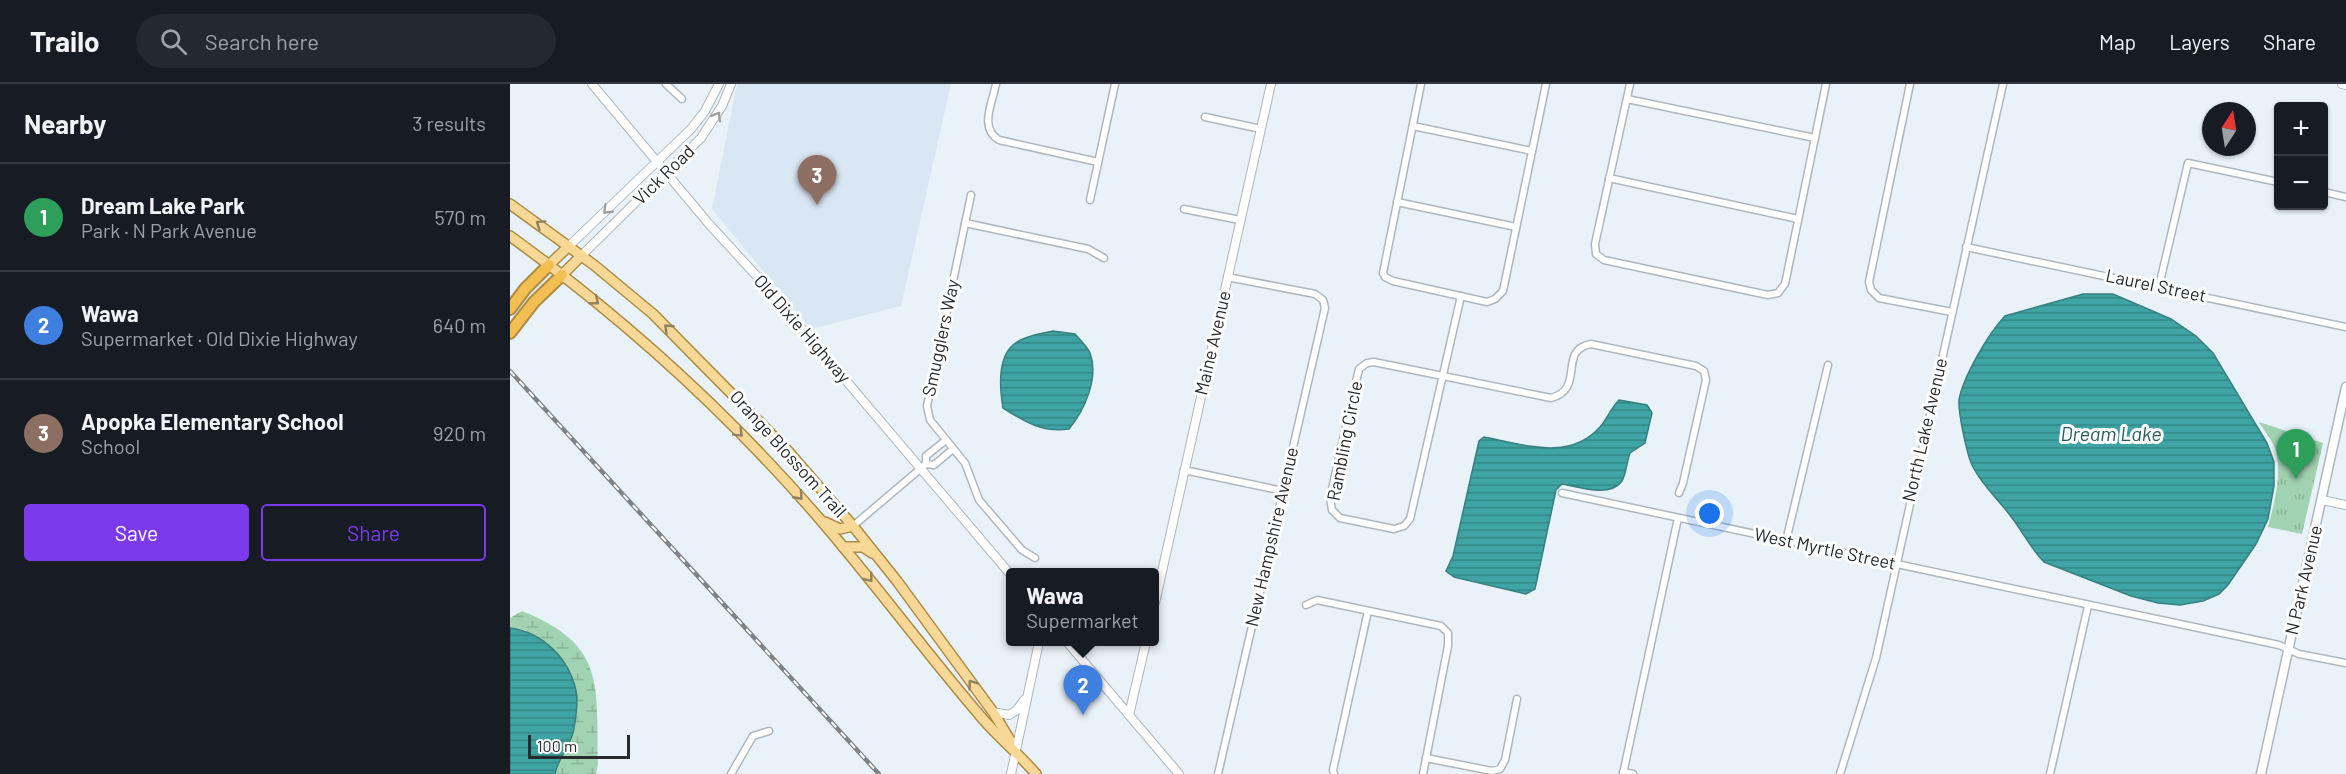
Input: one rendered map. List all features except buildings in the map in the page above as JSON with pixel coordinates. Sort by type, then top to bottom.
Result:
[{"type":"highway","points":[[510,309],[525,289],[549,265]]},
{"type":"highway","points":[[510,333],[534,302],[562,275]]},
{"type":"main road","name":"Orange Blossom Trail","points":[[510,204],[582,255],[676,335],[787,450],[877,555],[993,712],[1015,750]]},
{"type":"main road","name":"Orange Blossom Trail","points":[[510,236],[562,275],[632,333],[771,465],[818,517],[984,720],[1036,774]]},
{"type":"main road","points":[[549,265],[569,246]]},
{"type":"main road","points":[[562,275],[582,255]]},
{"type":"main road","name":"N Park Avenue","points":[[2261,774],[2346,387]]},
{"type":"main road","points":[[818,517],[840,529],[853,526]]},
{"type":"main road","points":[[843,547],[863,547],[877,555]]},
{"type":"street","name":"Old Dixie Highway","points":[[592,84],[656,162],[923,466],[1006,569]]},
{"type":"street","points":[[666,84],[682,99]]},
{"type":"street","name":"Vick Road","points":[[569,246],[698,120],[718,84]]},
{"type":"street","name":"Vick Road","points":[[582,255],[709,128],[731,84]]},
{"type":"street","points":[[996,84],[987,126],[991,135],[999,140],[1098,162]]},
{"type":"street","points":[[1090,200],[1115,84]]},
{"type":"street","name":"Maine Avenue","points":[[1159,585],[1271,84]]},
{"type":"street","points":[[1421,84],[1382,270],[1385,277],[1393,281],[1487,302],[1496,299],[1503,291],[1546,84]]},
{"type":"street","points":[[1630,84],[1595,244],[1596,254],[1604,260],[1616,263],[1768,295],[1778,293],[1785,284],[1826,84]]},
{"type":"street","points":[[1910,84],[1869,282],[1871,290],[1879,298],[1952,312]]},
{"type":"street","name":"North Lake Avenue","points":[[1840,774],[1876,658],[2003,84]]},
{"type":"street","points":[[1627,99],[1815,138]]},
{"type":"street","points":[[1205,117],[1261,129]]},
{"type":"street","points":[[1413,126],[1532,151]]},
{"type":"street","points":[[2159,286],[2188,162],[2274,181]]},
{"type":"street","points":[[1609,178],[1798,219]]},
{"type":"street","points":[[2328,193],[2346,197]]},
{"type":"street","name":"Smugglers Way","points":[[971,195],[927,406],[930,420],[966,463],[979,500],[1022,550],[1035,558]]},
{"type":"street","points":[[1396,202],[1516,227]]},
{"type":"street","points":[[1184,209],[1240,220]]},
{"type":"street","points":[[965,223],[1088,249],[1104,258]]},
{"type":"street","name":"Laurel Street","points":[[1966,247],[2346,327]]},
{"type":"street","name":"New Hampshire Avenue","points":[[1218,774],[1325,308],[1323,300],[1316,294],[1227,277]]},
{"type":"street","name":"Rambling Circle","points":[[1444,374],[1374,362],[1366,363],[1359,369],[1330,498],[1332,510],[1340,518],[1394,529],[1404,526],[1410,519],[1444,374],[1461,296]]},
{"type":"street","points":[[1444,374],[1551,398],[1561,395],[1568,387],[1574,354],[1582,345],[1591,344],[1696,366],[1704,371],[1706,380],[1679,493]]},
{"type":"street","points":[[1786,541],[1828,365]]},
{"type":"street","points":[[853,526],[923,466],[926,456],[946,440]]},
{"type":"street","points":[[923,466],[934,465],[953,449]]},
{"type":"street","points":[[934,450],[941,459]]},
{"type":"street","points":[[1184,470],[1283,491]]},
{"type":"street","name":"West Myrtle Street","points":[[1562,493],[2279,645],[2299,654],[2346,663]]},
{"type":"street","points":[[2322,500],[2346,505]]},
{"type":"street","points":[[1633,774],[1623,773],[1678,519]]},
{"type":"street","points":[[1306,605],[1317,600],[1441,626],[1448,633],[1448,646],[1423,774]]},
{"type":"street","points":[[2050,774],[2088,606]]},
{"type":"street","points":[[1335,774],[1333,770],[1368,611]]},
{"type":"street","points":[[1011,774],[1038,646]]},
{"type":"street","points":[[1070,646],[1179,774]]},
{"type":"street","points":[[1129,715],[1145,646]]},
{"type":"street","points":[[993,712],[1009,715],[1017,710],[1026,697]]},
{"type":"street","points":[[1426,758],[1491,771],[1500,769],[1505,760],[1517,699]]},
{"type":"street","points":[[731,774],[753,736],[769,731]]},
{"type":"shaded area","points":[[737,84],[951,84],[901,306],[811,329],[712,209]]},
{"type":"green space","points":[[2259,422],[2323,443],[2302,534],[2268,527],[2276,490],[2278,460],[2275,447]]},
{"type":"green space","points":[[522,611],[550,624],[569,638],[583,654],[591,671],[597,712],[598,764],[596,774],[555,774],[557,762],[526,630],[510,628],[510,618]]},
{"type":"water","name":"Dream Lake","points":[[2083,294],[2113,294],[2171,319],[2196,336],[2213,353],[2267,443],[2274,462],[2274,486],[2268,519],[2256,544],[2228,585],[2219,594],[2203,601],[2180,605],[2158,603],[2131,596],[2044,562],[1973,467],[1961,424],[1959,400],[1971,368],[1991,333],[2005,316]]},
{"type":"water","points":[[1053,331],[1075,334],[1089,350],[1092,362],[1092,383],[1089,393],[1069,429],[1042,428],[1003,408],[1001,375],[1004,358],[1008,351],[1022,339]]},
{"type":"water","points":[[1619,400],[1647,405],[1652,413],[1645,443],[1630,453],[1622,481],[1617,486],[1594,490],[1562,484],[1556,490],[1535,589],[1526,594],[1454,577],[1446,571],[1453,556],[1479,441],[1484,437],[1545,448],[1574,444],[1588,438],[1600,427]]},
{"type":"water","points":[[510,628],[533,635],[552,649],[567,668],[576,691],[573,734],[555,774],[510,774]]},
{"type":"railway","points":[[510,371],[879,774]]},
{"type":"place","name":"Apopka Elementary School","points":[[817,205]]},
{"type":"place","name":"Dream Lake Park","points":[[2296,479]]},
{"type":"place","name":"Wawa","points":[[1083,715]]}]
